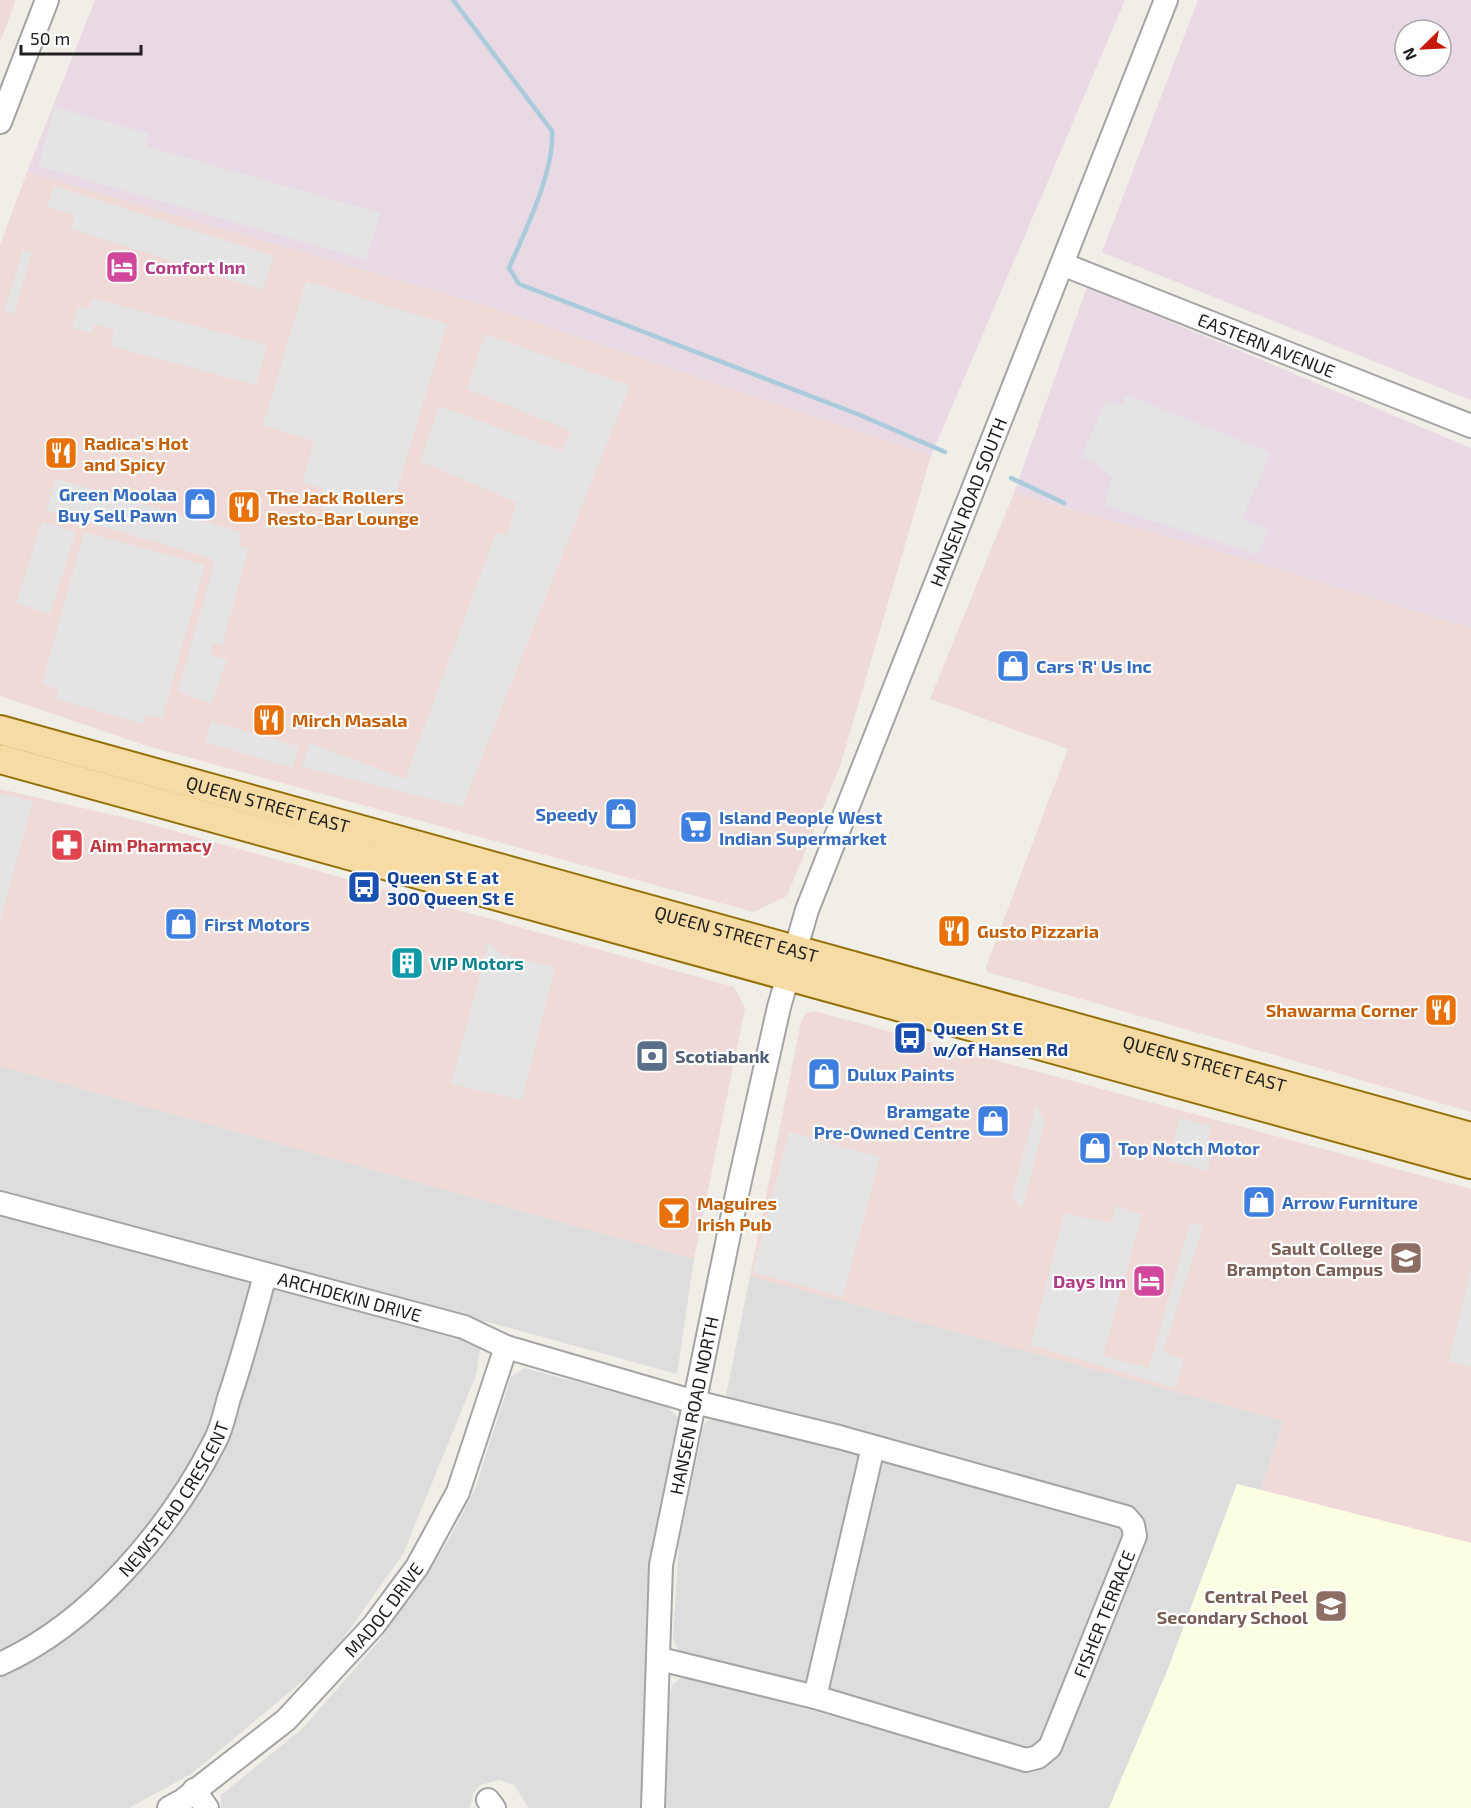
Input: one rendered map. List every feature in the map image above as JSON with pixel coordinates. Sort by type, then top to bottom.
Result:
[{"type":"main road","name":"QUEEN STREET EAST","points":[[0,730],[1471,1137]]},
{"type":"main road","name":"QUEEN STREET EAST","points":[[0,759],[1471,1164]]},
{"type":"street","points":[[0,122],[47,0]]},
{"type":"street","name":"HANSEN ROAD SOUTH","points":[[779,1007],[807,910],[1166,0]]},
{"type":"street","name":"EASTERN AVENUE","points":[[1062,264],[1471,426]]},
{"type":"street","name":"HANSEN ROAD NORTH","points":[[653,1808],[660,1659],[661,1565],[739,1185],[779,1007]]},
{"type":"street","name":"ARCHDEKIN DRIVE","points":[[0,1203],[464,1327],[506,1347],[695,1402]]},
{"type":"street","name":"NEWSTEAD CRESCENT","points":[[0,1664],[31,1650],[89,1606],[175,1508],[216,1440],[265,1275]]},
{"type":"street","name":"MADOC DRIVE","points":[[169,1808],[200,1799],[286,1720],[374,1625],[417,1567],[458,1492],[506,1347]]},
{"type":"street","name":"FISHER TERRACE","points":[[660,1659],[815,1696],[1026,1760],[1038,1757],[1050,1747],[1135,1536],[1133,1525],[1126,1517],[695,1402]]},
{"type":"street","points":[[815,1696],[873,1448]]},
{"type":"shaded area","points":[[0,0],[16,0],[0,42]]},
{"type":"shaded area","points":[[95,0],[1125,0],[931,456],[481,304],[27,172]]},
{"type":"shaded area","points":[[1198,0],[1471,0],[1471,400],[1102,252]]},
{"type":"shaded area","points":[[55,107],[149,134],[146,146],[380,213],[366,260],[38,166]]},
{"type":"shaded area","points":[[27,172],[481,304],[931,456],[841,763],[787,896],[754,912],[147,746],[0,696],[0,245]]},
{"type":"shaded area","points":[[54,186],[274,256],[263,290],[71,229],[75,215],[47,207]]},
{"type":"shaded area","points":[[23,250],[32,253],[14,314],[4,311]]},
{"type":"shaded area","points":[[306,281],[447,324],[386,527],[319,507],[324,489],[302,482],[314,441],[263,425]]},
{"type":"shaded area","points":[[1087,287],[1471,448],[1471,628],[1228,554],[1014,493]]},
{"type":"shaded area","points":[[92,298],[267,345],[256,385],[110,346],[114,330],[94,324],[92,333],[72,328],[78,306],[89,309]]},
{"type":"shaded area","points":[[485,334],[630,386],[462,807],[302,767],[310,743],[405,779],[496,533],[508,535],[516,502],[420,461],[439,406],[562,451],[571,431],[467,389]]},
{"type":"shaded area","points":[[1126,395],[1271,453],[1242,520],[1269,529],[1258,555],[1104,505],[1112,477],[1094,462],[1081,457],[1106,400],[1122,406]]},
{"type":"shaded area","points":[[56,479],[240,532],[239,546],[249,547],[222,646],[213,643],[210,654],[227,660],[211,704],[178,691],[214,565],[210,558],[46,510]]},
{"type":"shaded area","points":[[1014,493],[1228,554],[1471,628],[1471,1112],[988,972],[986,967],[1068,749],[930,699]]},
{"type":"shaded area","points":[[42,521],[76,532],[50,614],[16,603]]},
{"type":"shaded area","points":[[84,532],[205,565],[162,719],[146,715],[144,724],[56,699],[58,689],[42,684]]},
{"type":"shaded area","points":[[211,721],[299,747],[293,768],[205,742]]},
{"type":"shaded area","points":[[0,789],[139,821],[734,987],[745,1008],[694,1259],[0,1066]]},
{"type":"shaded area","points":[[0,794],[33,801],[0,922]]},
{"type":"shaded area","points":[[489,942],[502,955],[555,967],[522,1100],[451,1084]]},
{"type":"shaded area","points":[[814,1011],[1471,1189],[1471,1543],[1261,1490],[1284,1421],[750,1276],[801,1022],[806,1013]]},
{"type":"shaded area","points":[[0,1066],[694,1259],[677,1374],[484,1321],[476,1375],[403,1554],[328,1660],[191,1774],[129,1808],[0,1808]]},
{"type":"shaded area","points":[[1036,1105],[1045,1121],[1022,1209],[1012,1198]]},
{"type":"shaded area","points":[[1180,1118],[1211,1126],[1203,1156],[1211,1158],[1207,1171],[1169,1161]]},
{"type":"shaded area","points":[[789,1132],[880,1157],[843,1297],[753,1272]]},
{"type":"shaded area","points":[[1116,1206],[1142,1215],[1103,1356],[1149,1368],[1190,1222],[1203,1227],[1163,1352],[1184,1360],[1175,1388],[1031,1345],[1064,1213],[1111,1223]]},
{"type":"shaded area","points":[[1471,1267],[1471,1367],[1449,1361]]},
{"type":"shaded area","points":[[750,1276],[1284,1421],[1261,1490],[1237,1484],[1168,1669],[1109,1808],[666,1808],[670,1694],[672,1685],[684,1675],[1029,1771],[1040,1770],[1051,1762],[1143,1544],[1128,1511],[726,1396]]},
{"type":"shaded area","points":[[524,1368],[667,1406],[678,1418],[653,1544],[644,1808],[529,1808],[514,1785],[499,1780],[480,1785],[473,1793],[470,1808],[221,1808],[221,1795],[303,1728],[379,1641],[447,1543],[475,1489],[511,1377]]},
{"type":"shaded area","points":[[718,1414],[1124,1526],[1126,1529],[1041,1744],[1031,1750],[688,1658],[679,1651],[673,1639],[679,1542],[703,1428],[706,1422]]},
{"type":"shaded area","name":"Central Peel Secondary School","points":[[1237,1484],[1471,1543],[1471,1808],[1109,1808],[1168,1669]]},
{"type":"waterway","points":[[453,0],[552,131],[552,146],[544,182],[509,268],[519,284],[860,415],[945,452]]},
{"type":"waterway","points":[[1011,478],[1064,503]]},
{"type":"place","name":"Comfort Inn","points":[[122,267]]},
{"type":"place","name":"Radica's Hot and Spicy","points":[[61,453]]},
{"type":"place","name":"Green Moolaa Buy Sell Pawn","points":[[200,504]]},
{"type":"place","name":"The Jack Rollers Resto-Bar Lounge","points":[[244,507]]},
{"type":"place","name":"Cars 'R' Us Inc","points":[[1013,666]]},
{"type":"place","name":"Mirch Masala","points":[[269,720]]},
{"type":"place","name":"Speedy","points":[[621,814]]},
{"type":"place","name":"Island People West Indian Supermarket","points":[[696,827]]},
{"type":"place","name":"Aim Pharmacy","points":[[67,845]]},
{"type":"place","name":"Queen St E at 300 Queen St E","points":[[364,887]]},
{"type":"place","name":"First Motors","points":[[181,924]]},
{"type":"place","name":"Gusto Pizzaria","points":[[954,931]]},
{"type":"place","name":"VIP Motors","points":[[407,963]]},
{"type":"place","name":"Shawarma Corner","points":[[1441,1010]]},
{"type":"place","name":"Queen St E w/of Hansen Rd","points":[[910,1038]]},
{"type":"place","name":"Scotiabank","points":[[652,1056]]},
{"type":"place","name":"Dulux Paints","points":[[824,1074]]},
{"type":"place","name":"Bramgate Pre-Owned Centre","points":[[993,1121]]},
{"type":"place","name":"Top Notch Motor","points":[[1095,1148]]},
{"type":"place","name":"Arrow Furniture","points":[[1259,1202]]},
{"type":"place","name":"Maguires Irish Pub","points":[[674,1213]]},
{"type":"place","name":"Sault College Brampton Campus","points":[[1406,1258]]},
{"type":"place","name":"Days Inn","points":[[1149,1281]]},
{"type":"place","name":"Central Peel Secondary School","points":[[1331,1606]]}]
